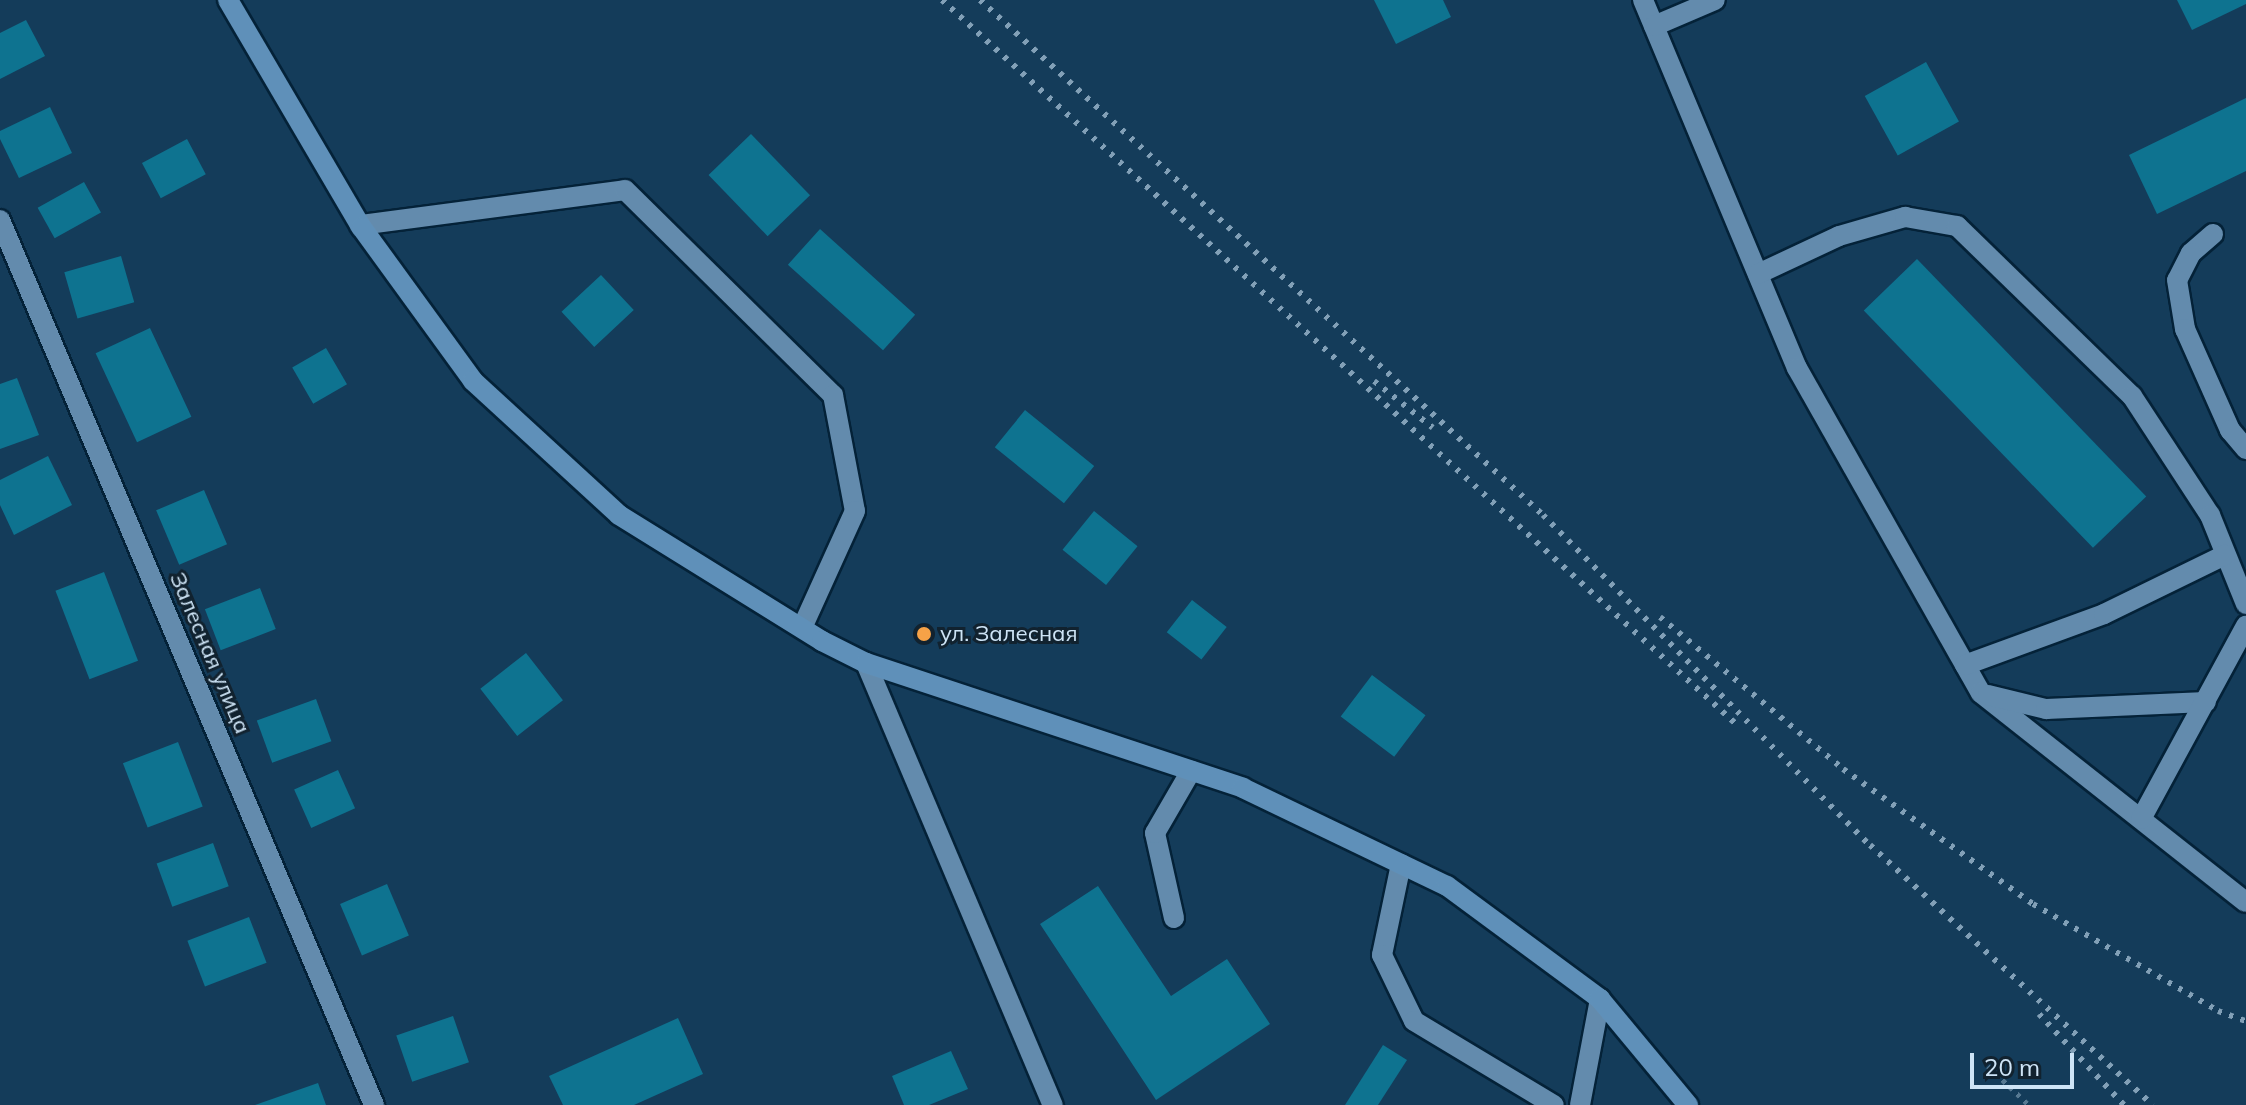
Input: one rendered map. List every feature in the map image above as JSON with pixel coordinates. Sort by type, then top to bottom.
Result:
[{"type":"main road","points":[[228,0],[360,225],[473,381],[607,505],[802,628],[866,663],[1243,788],[1447,886],[1600,999],[1688,1105]]},
{"type":"street","points":[[1643,0],[1797,368],[1981,693],[2246,902]]},
{"type":"street","points":[[1654,26],[1715,0]]},
{"type":"street","points":[[360,225],[625,190],[833,395],[855,511],[802,628]]},
{"type":"street","points":[[1758,274],[1839,236],[1905,217],[1957,226],[2132,396],[2210,515],[2246,604]]},
{"type":"street","name":"Залесная улица","points":[[0,220],[374,1105]]},
{"type":"street","points":[[2213,234],[2191,253],[2177,280],[2185,329],[2230,430],[2246,449]]},
{"type":"street","points":[[1965,665],[2104,614],[2225,555]]},
{"type":"street","points":[[2141,819],[2246,626]]},
{"type":"street","points":[[866,663],[1053,1105]]},
{"type":"street","points":[[1981,693],[2046,709],[2206,702]]},
{"type":"street","points":[[1174,918],[1155,833],[1191,771]]},
{"type":"street","points":[[1401,864],[1382,955],[1414,1021],[1554,1105]]},
{"type":"street","points":[[1580,1105],[1600,999]]},
{"type":"path","points":[[1988,1066],[2029,1105]]},
{"type":"building","points":[[1374,0],[1443,0],[1451,17],[1396,44]]},
{"type":"building","points":[[2177,0],[2246,0],[2246,4],[2192,30]]},
{"type":"building","points":[[26,20],[45,56],[0,79],[0,33]]},
{"type":"building","points":[[1926,62],[1959,121],[1898,155],[1865,96]]},
{"type":"building","points":[[2246,98],[2246,171],[2157,214],[2129,155]]},
{"type":"building","points":[[50,107],[72,153],[19,178],[0,139],[0,131]]},
{"type":"building","points":[[751,134],[810,195],[768,236],[709,175]]},
{"type":"building","points":[[187,139],[206,174],[161,198],[142,163]]},
{"type":"building","points":[[84,182],[101,213],[55,238],[38,208]]},
{"type":"building","points":[[820,229],[915,315],[883,350],[788,265]]},
{"type":"building","points":[[121,256],[134,302],[78,318],[64,272]]},
{"type":"building","points":[[1917,259],[2146,496],[2093,548],[1864,310]]},
{"type":"building","points":[[601,275],[634,310],[594,347],[562,312]]},
{"type":"building","points":[[150,328],[191,417],[137,442],[96,353]]},
{"type":"building","points":[[326,348],[347,384],[313,404],[292,368]]},
{"type":"building","points":[[17,378],[39,435],[0,449],[0,384]]},
{"type":"building","points":[[1025,410],[1094,466],[1064,503],[995,447]]},
{"type":"building","points":[[48,456],[72,505],[14,535],[0,505],[0,480]]},
{"type":"building","points":[[204,490],[227,544],[179,565],[156,510]]},
{"type":"building","points":[[1094,511],[1138,546],[1106,585],[1063,550]]},
{"type":"building","points":[[104,572],[138,661],[89,679],[55,591]]},
{"type":"building","points":[[260,588],[276,629],[221,650],[205,609]]},
{"type":"building","points":[[1192,600],[1227,627],[1201,659],[1167,632]]},
{"type":"building","points":[[526,653],[563,700],[517,736],[480,689]]},
{"type":"building","points":[[1372,675],[1426,715],[1394,757],[1341,717]]},
{"type":"building","points":[[316,699],[331,741],[272,763],[257,721]]},
{"type":"building","points":[[178,742],[203,806],[148,828],[123,763]]},
{"type":"building","points":[[338,770],[355,808],[311,828],[294,790]]},
{"type":"building","points":[[213,843],[229,886],[172,907],[157,864]]},
{"type":"building","points":[[387,884],[409,936],[362,955],[340,904]]},
{"type":"building","points":[[1098,886],[1171,996],[1227,959],[1270,1024],[1156,1100],[1040,924]]},
{"type":"building","points":[[249,917],[267,963],[205,986],[187,941]]},
{"type":"building","points":[[453,1016],[469,1062],[412,1082],[396,1036]]},
{"type":"building","points":[[678,1018],[703,1074],[634,1105],[563,1105],[549,1076]]},
{"type":"building","points":[[1383,1045],[1407,1060],[1378,1105],[1345,1105]]},
{"type":"building","points":[[951,1051],[968,1089],[929,1105],[904,1105],[892,1076]]},
{"type":"building","points":[[318,1083],[326,1105],[255,1105]]},
{"type":"railway","points":[[942,0],[1737,725]]},
{"type":"railway","points":[[980,0],[1543,515],[1870,845],[2153,1105]]},
{"type":"railway","points":[[1374,381],[1433,428]]},
{"type":"railway","points":[[1660,617],[1843,769],[2033,904],[2218,1011],[2246,1021]]},
{"type":"railway","points":[[2039,1014],[2124,1105]]},
{"type":"place","name":"ул. Залесная","points":[[924,634]]}]
